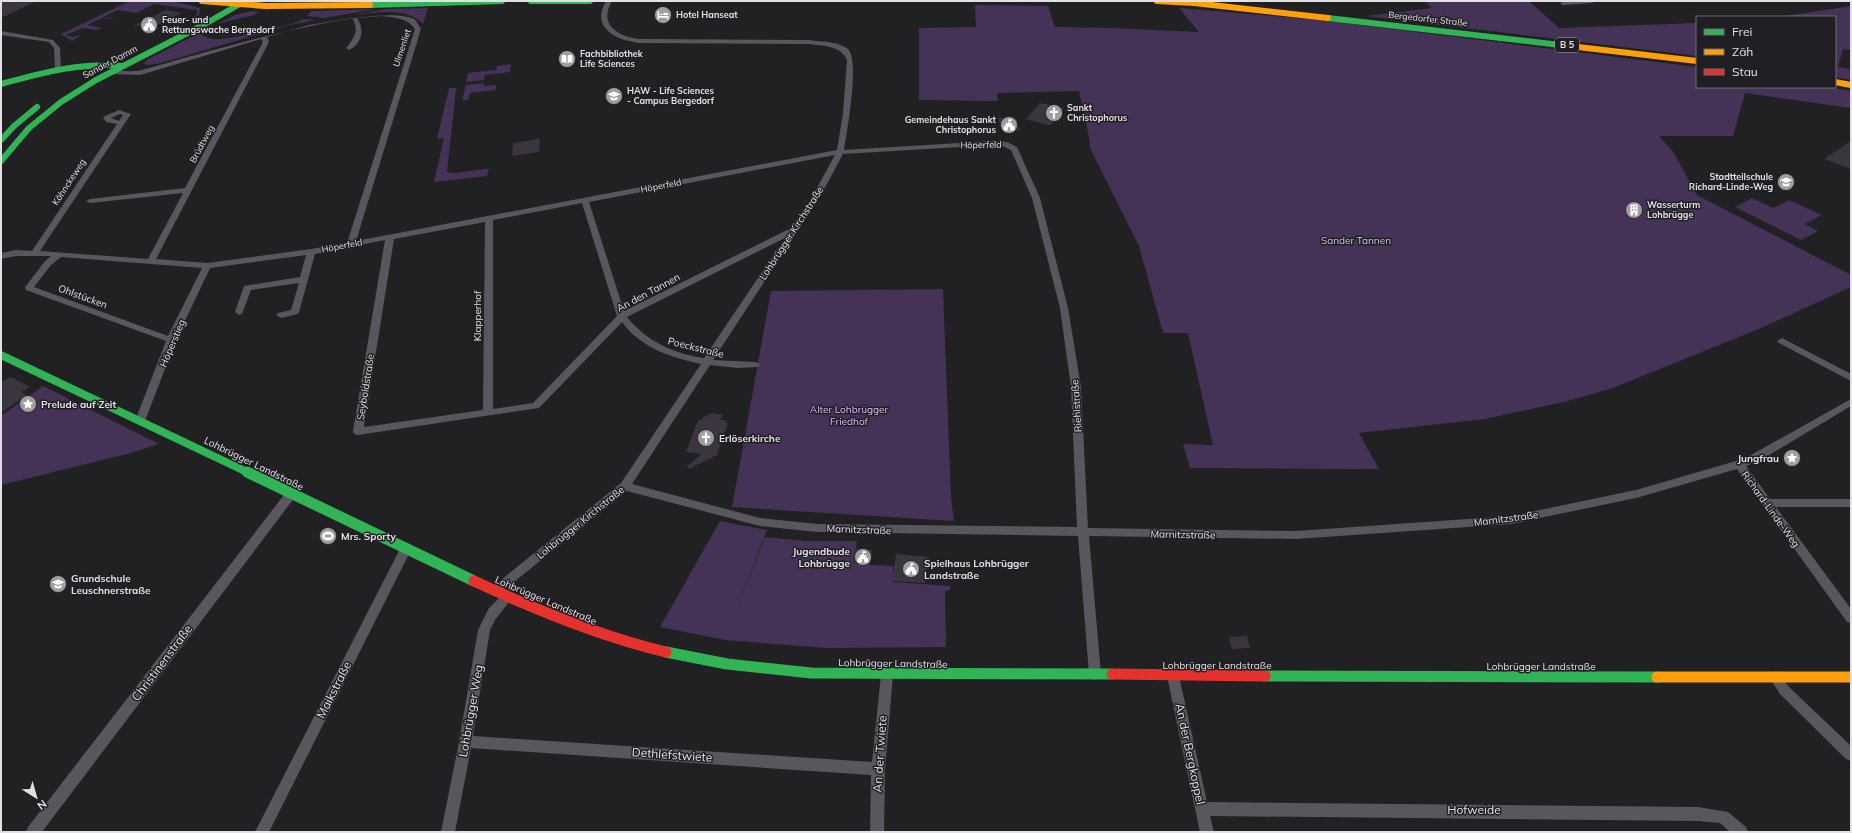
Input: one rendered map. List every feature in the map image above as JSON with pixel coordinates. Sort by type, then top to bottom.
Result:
[{"type":"main road","points":[[202,1],[286,7],[502,1]]},
{"type":"main road","points":[[253,1],[279,2],[305,6]]},
{"type":"main road","points":[[530,1],[590,1]]},
{"type":"main road","name":"Bergedorfer Straße","points":[[1157,1],[1213,3],[1696,61]]},
{"type":"main road","name":"Sander Damm","points":[[123,66],[234,3]]},
{"type":"main road","name":"Sander Damm","points":[[1,161],[17,139],[44,113],[76,91],[112,68],[234,3]]},
{"type":"main road","points":[[1,84],[80,63],[112,68],[123,66]]},
{"type":"main road","points":[[58,69],[80,67],[100,70]]},
{"type":"main road","name":"Sander Damm","points":[[1,140],[23,118],[49,99],[100,70],[112,68]]},
{"type":"main road","points":[[1836,82],[1851,85]]},
{"type":"main road","name":"Lohbrügger Landstraße","points":[[1,355],[507,597],[567,623],[604,636],[678,656],[800,672],[887,675],[1095,674],[1173,676],[1851,677]]},
{"type":"street","name":"Lohbrügger Kirchstraße","points":[[495,591],[625,486],[816,197],[840,152],[847,113],[850,60],[846,51],[832,45],[809,42],[651,41],[625,39],[611,33],[606,25],[605,8],[609,1]]},
{"type":"street","points":[[1564,3],[1592,1]]},
{"type":"street","name":"Ulmenliet","points":[[112,68],[135,74],[304,25],[353,16],[384,14],[397,16],[412,21],[418,29],[351,244]]},
{"type":"street","points":[[349,48],[360,30],[360,26],[353,16]]},
{"type":"street","points":[[1,33],[51,41],[57,48],[58,69]]},
{"type":"street","name":"Brüdtweg","points":[[151,261],[266,42],[263,36]]},
{"type":"street","name":"Ulmenliet","points":[[123,66],[142,70],[156,68]]},
{"type":"street","name":"Köhnckeweg","points":[[35,253],[120,123]]},
{"type":"street","name":"Höperfeld","points":[[1,256],[16,253],[59,254],[207,266],[311,252],[840,152],[993,143],[1004,144],[1012,148]]},
{"type":"street","name":"Riehlstraße","points":[[1012,148],[1036,198],[1064,308],[1076,387],[1083,533],[1095,674]]},
{"type":"street","points":[[90,201],[188,190]]},
{"type":"street","name":"Poeckstraße","points":[[585,200],[622,316],[638,335],[664,351],[707,363],[727,366],[756,365]]},
{"type":"street","name":"Klapperhof","points":[[488,219],[488,412]]},
{"type":"street","name":"An den Tannen","points":[[536,406],[622,316],[794,230]]},
{"type":"street","name":"Seyboldstraße","points":[[390,237],[358,431],[536,406]]},
{"type":"street","name":"Höperfeld","points":[[281,315],[295,312],[311,252]]},
{"type":"street","name":"Ohlstücken","points":[[59,254],[48,263],[29,288],[172,340]]},
{"type":"street","name":"Höperstieg","points":[[140,421],[172,340],[207,266]]},
{"type":"street","points":[[239,312],[246,288],[304,279]]},
{"type":"street","points":[[1782,341],[1851,378]]},
{"type":"street","name":"Richard-Linde-Weg","points":[[1851,402],[1755,458],[1739,464],[1851,618]]},
{"type":"street","name":"Marnitzstraße","points":[[625,486],[760,522],[817,528],[1296,535],[1511,520],[1636,494],[1739,464]]},
{"type":"street","name":"Christinenstraße","points":[[33,832],[291,494]]},
{"type":"street","points":[[1767,502],[1851,503]]},
{"type":"street","name":"Maikstraße","points":[[262,832],[406,548]]},
{"type":"street","name":"Lohbrügger Weg","points":[[448,832],[466,742],[486,625],[493,611],[507,597]]},
{"type":"street","name":"An der Twiete","points":[[877,832],[878,769],[887,675]]},
{"type":"street","name":"An der Bergkoppel","points":[[1173,676],[1207,832]]},
{"type":"street","points":[[1775,677],[1784,690],[1851,755]]},
{"type":"street","name":"Dethlefstwiete","points":[[466,742],[878,769]]},
{"type":"street","name":"Hofweide","points":[[1202,809],[1698,814],[1723,817],[1741,832]]},
{"type":"green space","points":[[130,1],[172,1],[200,8],[199,15],[193,18],[197,14],[197,10],[154,4],[136,13],[118,10],[103,17],[119,20],[102,18],[87,25],[102,28],[97,30],[82,28],[66,35],[73,37],[81,35],[72,41],[61,34]]},
{"type":"green space","points":[[1424,1],[1529,1],[1559,28],[1696,23],[1696,56],[1366,16],[1432,8]]},
{"type":"green space","name":"Sander Tannen","points":[[975,5],[1048,6],[1055,27],[1199,32],[1179,8],[1320,20],[1696,67],[1696,88],[1834,88],[1851,91],[1851,108],[1745,93],[1733,136],[1659,136],[1674,153],[1697,195],[1851,275],[1851,287],[1761,328],[1613,388],[1568,401],[1485,419],[1359,433],[1379,469],[1190,468],[1183,444],[1213,445],[1188,333],[1163,333],[1139,246],[1090,148],[1079,91],[997,93],[998,101],[919,100],[919,28],[976,27]]},
{"type":"green space","points":[[1851,6],[1851,50],[1843,49],[1838,67],[1851,69],[1851,80],[1836,77],[1836,16],[1786,16]]},
{"type":"green space","points":[[428,8],[423,24],[416,18],[399,13],[380,12],[352,15],[386,9]]},
{"type":"green space","points":[[376,9],[324,18],[307,16],[311,11]]},
{"type":"green space","points":[[252,11],[259,12],[254,15],[217,24],[235,15]]},
{"type":"green space","points":[[303,19],[316,20],[290,25],[161,63],[149,65],[143,64],[148,59],[211,27],[200,34],[213,39],[222,39],[274,29]]},
{"type":"green space","points":[[511,64],[510,72],[485,75],[484,80],[466,82],[468,73],[496,70],[497,66]]},
{"type":"green space","points":[[484,83],[484,86],[496,85],[496,90],[470,93],[468,100],[462,100],[466,85]]},
{"type":"green space","points":[[449,88],[456,88],[447,172],[455,173],[486,169],[489,170],[487,176],[434,182],[444,138],[437,139]]},
{"type":"green space","points":[[1752,198],[1773,208],[1789,200],[1822,215],[1805,224],[1818,231],[1801,240],[1735,207]]},
{"type":"green space","name":"Alter Lohbrügger Friedhof","points":[[943,289],[951,497],[954,521],[732,507],[771,291]]},
{"type":"green space","points":[[43,386],[159,444],[127,454],[1,485],[1,416]]},
{"type":"green space","points":[[720,521],[767,530],[736,611],[765,537],[805,541],[857,541],[853,564],[893,566],[893,582],[950,586],[950,590],[945,591],[946,647],[826,648],[725,640],[660,627]]},
{"type":"building","points":[[1,1],[36,1],[1,18]]},
{"type":"building","points":[[166,10],[182,13],[151,28],[134,25]]},
{"type":"building","name":"Sankt Christophorus","points":[[1040,103],[1064,108],[1052,124],[1049,125],[1026,119]]},
{"type":"building","name":"Gemeindehaus Sankt Christophorus","points":[[998,118],[1012,118],[1021,130],[1002,131]]},
{"type":"building","points":[[540,139],[539,152],[512,156],[513,143]]},
{"type":"building","points":[[1851,141],[1851,169],[1824,159]]},
{"type":"building","points":[[11,377],[30,387],[21,392],[26,395],[1,413],[1,382]]},
{"type":"building","name":"Erlöserkirche","points":[[711,413],[723,415],[720,420],[726,420],[725,423],[728,423],[717,455],[689,469],[687,466],[702,454],[686,452],[698,420],[701,420]]},
{"type":"building","name":"Jugendbude Lohbrügge","points":[[856,549],[872,550],[870,565],[854,564]]},
{"type":"building","name":"Spielhaus Lohbrügger Landstraße","points":[[896,554],[929,557],[925,583],[892,581]]},
{"type":"building","points":[[1247,636],[1250,648],[1232,649],[1229,637]]},
{"type":"traffic: fast","points":[[1,161],[14,143],[29,128],[44,114],[61,102],[96,80],[205,24],[245,1]]},
{"type":"traffic: fast","points":[[370,5],[502,1]]},
{"type":"traffic: fast","points":[[531,1],[590,1]]},
{"type":"traffic: fast","points":[[1328,18],[1578,47]]},
{"type":"traffic: fast","points":[[1,84],[76,66],[92,64],[123,66]]},
{"type":"traffic: fast","points":[[1,140],[14,126],[37,107]]},
{"type":"traffic: fast","points":[[1,355],[474,581]]},
{"type":"traffic: fast","points":[[666,652],[727,664],[811,673],[1112,674]]},
{"type":"traffic: fast","points":[[1265,676],[1657,677]]},
{"type":"traffic: slow","points":[[202,1],[223,4],[265,6],[370,5]]},
{"type":"traffic: slow","points":[[1157,1],[1194,3],[1328,18]]},
{"type":"traffic: slow","points":[[1578,47],[1696,61]]},
{"type":"traffic: slow","points":[[1836,82],[1851,85]]},
{"type":"traffic: slow","points":[[1657,677],[1851,677]]},
{"type":"traffic: jam","points":[[474,581],[592,631],[666,652]]},
{"type":"traffic: jam","points":[[1112,674],[1265,676]]},
{"type":"place","name":"Hotel Hanseat","points":[[663,15]]},
{"type":"place","name":"Feuer- und Rettungswache Bergedorf","points":[[149,25]]},
{"type":"place","name":"Fachbibliothek Life Sciences","points":[[567,59]]},
{"type":"place","name":"HAW - Life Sciences - Campus Bergedorf","points":[[614,96]]},
{"type":"place","name":"Sankt Christophorus","points":[[1054,113]]},
{"type":"place","name":"Gemeindehaus Sankt Christophorus","points":[[1009,125]]},
{"type":"place","name":"Stadtteilschule Richard-Linde-Weg","points":[[1786,182]]},
{"type":"place","name":"Wasserturm Lohbrügge","points":[[1634,210]]},
{"type":"place","name":"Prelude auf Zeit","points":[[28,404]]},
{"type":"place","name":"Erlöserkirche","points":[[706,438]]},
{"type":"place","name":"Jungfrau","points":[[1792,458]]},
{"type":"place","name":"Mrs. Sporty","points":[[328,536]]},
{"type":"place","name":"Jugendbude Lohbrügge","points":[[863,557]]},
{"type":"place","name":"Spielhaus Lohbrügger Landstraße","points":[[911,569]]},
{"type":"place","name":"Grundschule Leuschnerstraße","points":[[58,584]]}]
